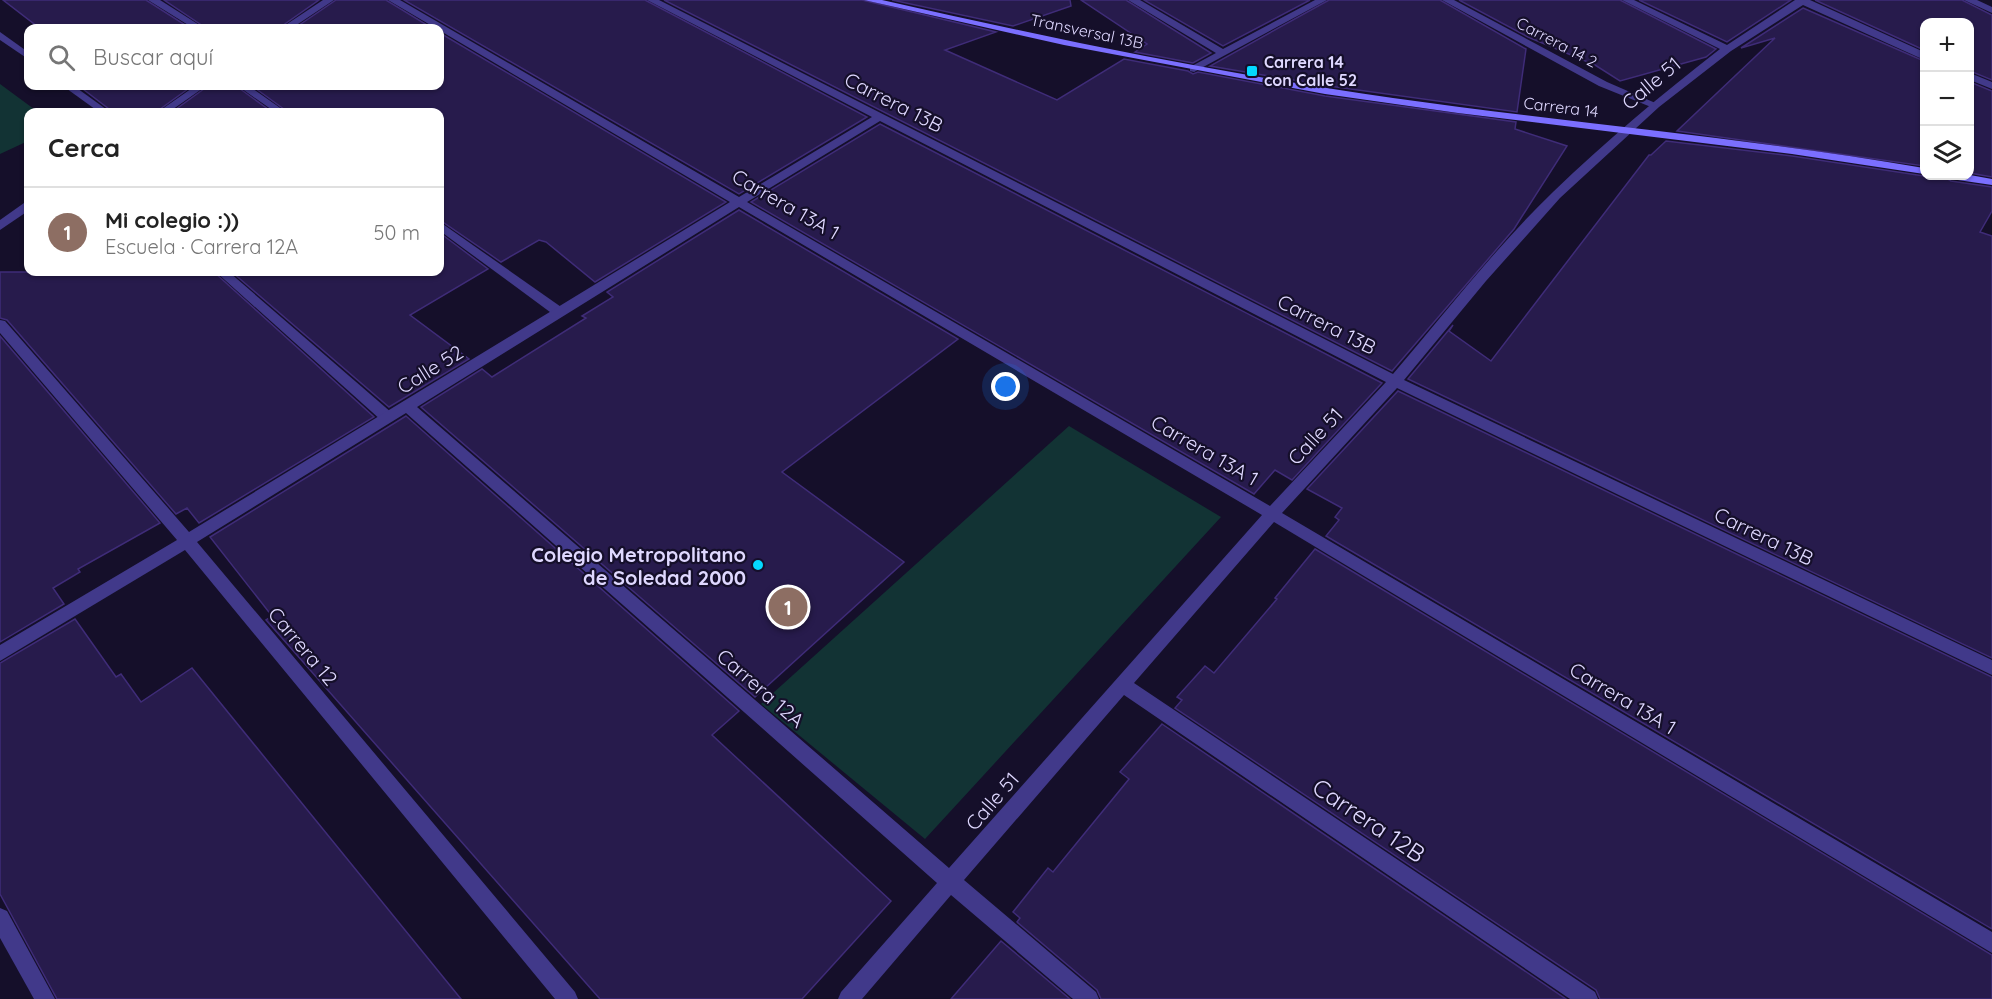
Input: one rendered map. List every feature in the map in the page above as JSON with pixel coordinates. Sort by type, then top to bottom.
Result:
[{"type":"main road","name":"Transversal 13B","points":[[869,0],[1194,69]]},
{"type":"main road","name":"Carrera 14","points":[[1194,69],[1390,101],[1626,132],[1815,153],[1920,170]]},
{"type":"main road","points":[[1974,179],[1992,182]]},
{"type":"street","points":[[153,0],[192,24]]},
{"type":"street","points":[[292,24],[329,0]]},
{"type":"street","name":"Carrera 13A 1","points":[[393,0],[434,24]]},
{"type":"street","name":"Carrera 13B","points":[[652,0],[1395,381],[1992,668]]},
{"type":"street","points":[[1133,0],[1223,53]]},
{"type":"street","name":"Carrera 14 2","points":[[1447,0],[1604,84],[1655,105]]},
{"type":"street","points":[[1627,0],[1727,49]]},
{"type":"street","points":[[1803,0],[1920,54]]},
{"type":"street","name":"Calle 51","points":[[848,999],[1122,684],[1272,514],[1395,381],[1482,278],[1556,196],[1655,105],[1727,49],[1803,0]]},
{"type":"street","points":[[1969,0],[1992,10]]},
{"type":"street","points":[[1194,69],[1316,1]]},
{"type":"street","name":"Carrera 13A 1","points":[[444,30],[1272,514],[1992,943]]},
{"type":"street","points":[[0,35],[24,53]]},
{"type":"street","points":[[1974,78],[1992,86]]},
{"type":"street","points":[[74,90],[99,108]]},
{"type":"street","points":[[169,108],[195,90]]},
{"type":"street","points":[[249,90],[275,108]]},
{"type":"street","name":"Calle 52","points":[[0,654],[188,542],[387,417],[880,117]]},
{"type":"street","points":[[0,226],[24,209]]},
{"type":"street","points":[[444,229],[559,312]]},
{"type":"street","points":[[227,276],[387,417]]},
{"type":"street","name":"Carrera 12","points":[[0,324],[188,542],[568,999]]},
{"type":"street","name":"Carrera 12A","points":[[407,406],[1089,999]]},
{"type":"street","name":"Carrera 12B","points":[[1122,684],[1588,999]]},
{"type":"street","points":[[0,918],[45,999]]},
{"type":"green space","points":[[0,84],[33,108],[24,108],[24,143],[0,154]]},
{"type":"green space","points":[[1069,426],[1221,517],[925,839],[761,704]]},
{"type":"building","points":[[3,0],[146,0],[184,24],[34,24]]},
{"type":"building","points":[[164,0],[319,0],[285,24],[200,24]]},
{"type":"building","points":[[336,0],[386,0],[425,24],[301,24]]},
{"type":"building","points":[[404,0],[645,0],[867,117],[739,194]]},
{"type":"building","points":[[664,0],[862,0],[996,32],[945,50],[1057,100],[1124,59],[1188,71],[1193,74],[1198,72],[1325,96],[1516,122],[1515,129],[1567,146],[1514,229],[1392,371]]},
{"type":"building","points":[[892,0],[1070,0],[1071,6],[1013,26]]},
{"type":"building","points":[[1081,0],[1126,0],[1211,53],[1193,63],[1135,52],[1147,44]]},
{"type":"building","points":[[1144,0],[1310,0],[1223,46]]},
{"type":"building","points":[[1329,0],[1440,0],[1526,49],[1517,112],[1329,86],[1210,66]]},
{"type":"building","points":[[1459,0],[1620,0],[1716,49],[1706,57],[1620,81],[1595,65],[1528,37]]},
{"type":"building","points":[[1639,0],[1791,0],[1727,42]]},
{"type":"building","points":[[1815,0],[1962,0],[1992,15],[1992,80],[1974,73],[1974,18],[1920,18],[1920,48]]},
{"type":"building","points":[[1803,8],[1920,59],[1920,165],[1677,131],[1775,38],[1741,48]]},
{"type":"building","points":[[444,35],[726,202],[595,282],[546,242],[539,240],[501,262],[444,223],[444,108],[282,108],[258,90],[444,90]]},
{"type":"building","points":[[1974,84],[1992,91],[1992,177],[1974,174]]},
{"type":"building","points":[[84,90],[186,90],[162,108],[108,108]]},
{"type":"building","points":[[202,90],[242,90],[266,108],[178,108]]},
{"type":"building","points":[[880,124],[1382,383],[1292,480],[1275,470],[1254,494],[751,202]]},
{"type":"building","points":[[1666,141],[1792,156],[1920,175],[1920,180],[1949,180],[1992,187],[1992,211],[1980,232],[1992,236],[1992,658],[1408,379],[1453,325],[1449,331],[1491,361],[1651,155]]},
{"type":"building","name":"Colegio Metropolitano de Soledad 2000","points":[[739,210],[958,339],[782,472],[904,562],[755,697],[421,407],[482,369],[492,377],[586,318],[582,316],[613,297],[607,292]]},
{"type":"building","points":[[444,236],[488,269],[410,315],[469,359],[389,407],[237,276],[444,276]]},
{"type":"building","points":[[0,272],[24,272],[24,276],[218,276],[374,417],[199,523],[187,508],[176,514],[7,320],[0,318]]},
{"type":"building","points":[[0,336],[160,523],[78,569],[80,572],[53,588],[64,604],[0,642]]},
{"type":"building","points":[[1398,391],[1992,677],[1992,929],[1326,536],[1339,520],[1335,517],[1342,508],[1307,489]]},
{"type":"building","points":[[406,416],[739,711],[712,735],[891,901],[802,999],[600,999],[266,620],[272,616],[210,537]]},
{"type":"building","points":[[1315,549],[1992,955],[1992,999],[1600,999],[1596,990],[1175,708],[1182,700],[1177,697],[1205,666],[1214,673],[1277,599],[1275,598]]},
{"type":"building","points":[[75,619],[116,677],[121,674],[141,702],[192,668],[461,999],[57,999],[0,894],[0,663]]},
{"type":"building","points":[[1162,724],[1566,999],[1101,999],[1097,990],[1017,922],[1020,918],[1013,912],[1048,868],[1053,872],[1129,779],[1120,772]]},
{"type":"building","points":[[1001,941],[1070,999],[951,999]]},
{"type":"place","name":"Carrera 14 con Calle 52","points":[[1252,71]]},
{"type":"place","name":"Colegio Metropolitano de Soledad 2000","points":[[758,565]]},
{"type":"place","name":"Mi colegio :))","points":[[788,607]]}]
